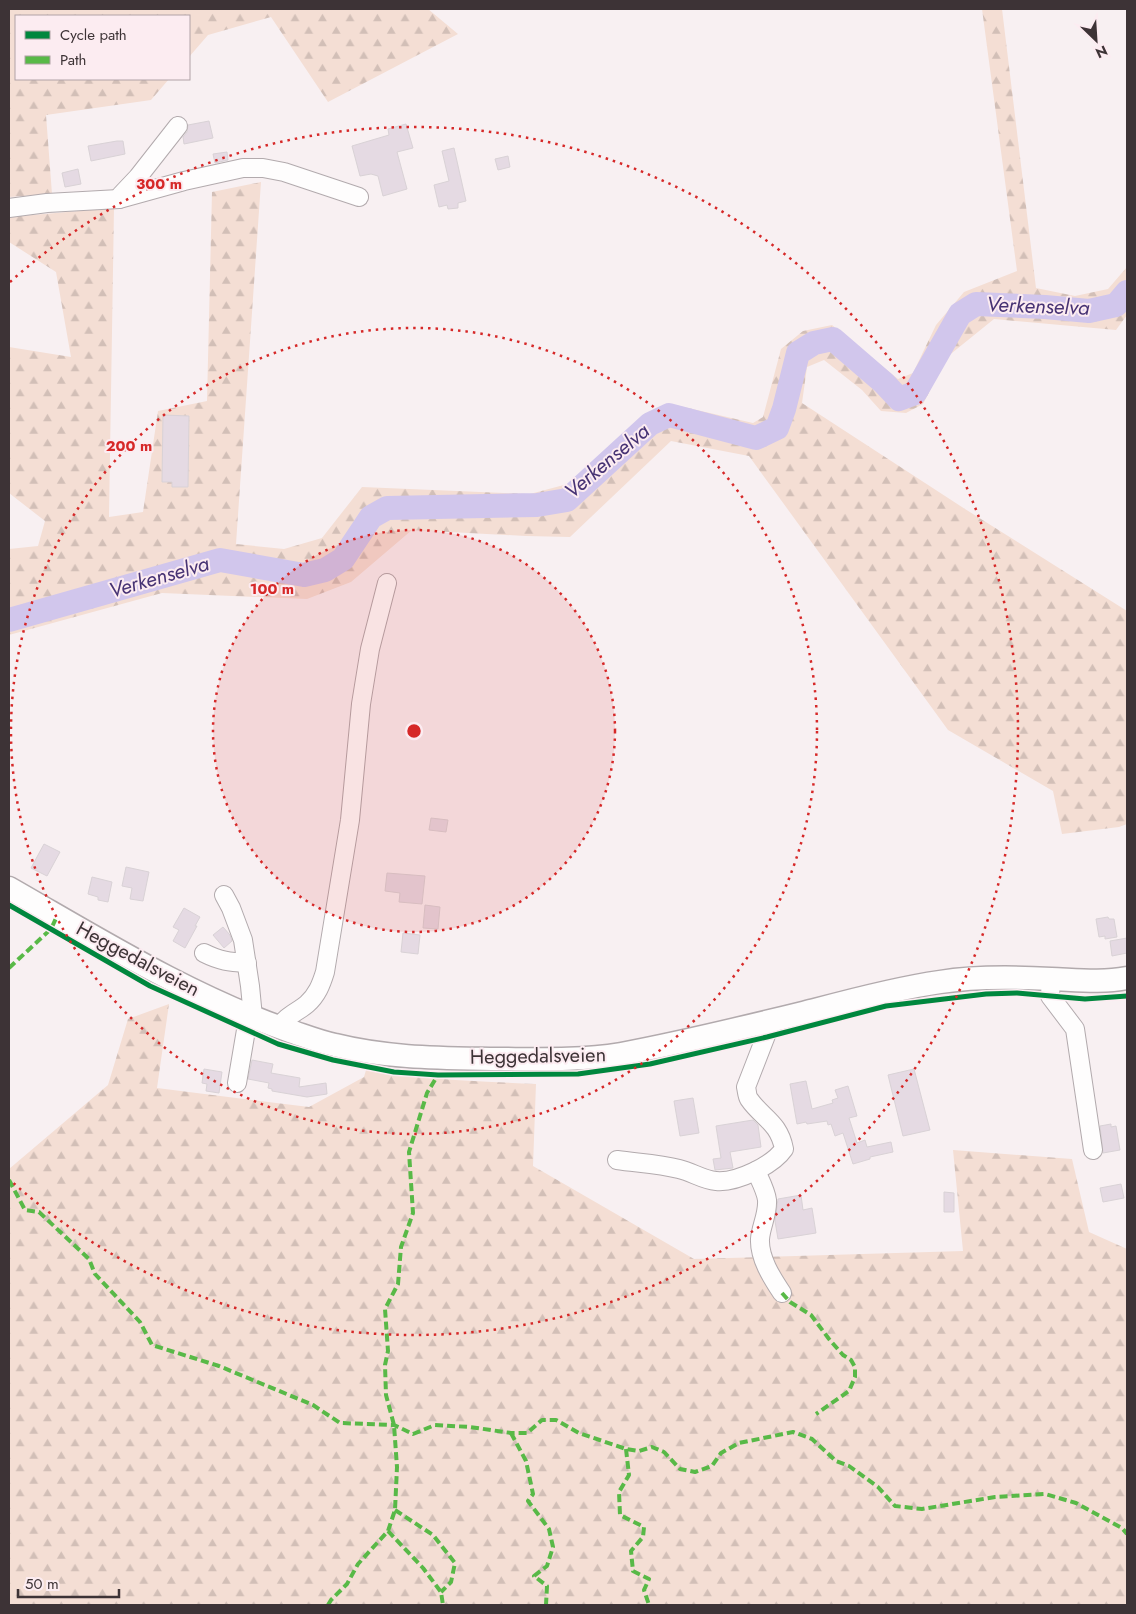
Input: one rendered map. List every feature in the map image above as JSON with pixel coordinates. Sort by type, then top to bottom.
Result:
[{"type":"main road","name":"Heggedalsveien","points":[[9,888],[166,976],[253,1017],[332,1045],[399,1056],[518,1059],[583,1058],[616,1054],[772,1020],[881,993],[940,982],[972,978],[1051,979],[1087,982],[1114,981],[1127,978]]},
{"type":"lane","points":[[119,199],[178,126]]},
{"type":"lane","points":[[9,208],[47,203],[119,199],[184,181],[243,168],[263,168],[284,172],[359,197]]},
{"type":"lane","points":[[280,1027],[282,1021],[314,997],[319,990],[325,972],[350,820],[361,704],[368,658],[387,584]]},
{"type":"lane","points":[[224,895],[243,940],[253,1017],[246,1030],[237,1083]]},
{"type":"lane","points":[[204,953],[217,960],[247,962]]},
{"type":"lane","points":[[1051,979],[1050,996],[1075,1029],[1093,1150]]},
{"type":"lane","points":[[617,1160],[680,1169],[716,1181],[731,1180],[756,1171],[779,1157],[784,1149],[782,1138],[772,1122],[748,1098],[746,1087],[772,1020]]},
{"type":"lane","points":[[756,1171],[767,1198],[767,1211],[760,1239],[764,1260],[773,1281],[782,1293]]},
{"type":"green space","points":[[9,9],[428,9],[458,34],[328,102],[271,17],[208,35],[190,56],[190,15],[15,15],[15,80],[168,80],[151,100],[46,115],[52,194],[9,197]]},
{"type":"green space","points":[[982,9],[1002,9],[1036,288],[1075,296],[1108,289],[1127,267],[1127,315],[1116,330],[994,319],[947,357],[923,404],[906,413],[881,411],[862,390],[824,360],[807,367],[802,403],[1127,611],[1127,824],[1119,827],[1062,834],[1053,791],[948,730],[749,456],[671,441],[570,537],[412,530],[351,582],[307,599],[162,593],[9,635],[9,549],[38,546],[45,521],[9,493],[9,347],[71,357],[56,272],[9,242],[9,217],[114,208],[109,517],[143,512],[158,411],[207,401],[212,192],[261,182],[236,544],[284,549],[322,538],[362,487],[530,494],[575,482],[648,414],[671,404],[753,423],[763,417],[781,349],[803,331],[832,325],[898,379],[913,373],[936,325],[964,292],[1017,271]]},
{"type":"green space","points":[[169,1004],[157,1088],[309,1107],[364,1077],[366,1070],[429,1078],[536,1084],[533,1166],[694,1259],[963,1251],[953,1150],[1072,1159],[1089,1232],[1127,1249],[1127,1605],[9,1605],[9,1169],[108,1085],[128,1019]]},
{"type":"building","points":[[209,121],[213,138],[184,144],[183,137],[187,132],[188,125]]},
{"type":"building","points":[[406,124],[413,148],[397,152],[407,189],[383,196],[378,176],[371,174],[360,176],[352,146],[389,135],[388,129]]},
{"type":"building","points":[[123,141],[125,154],[91,161],[88,146]]},
{"type":"building","points":[[454,148],[466,201],[458,203],[458,208],[448,209],[447,205],[439,207],[434,185],[449,181],[442,151]]},
{"type":"building","points":[[227,152],[228,160],[215,163],[213,154]]},
{"type":"building","points":[[508,156],[510,167],[498,170],[495,159]]},
{"type":"building","points":[[78,169],[81,184],[65,187],[62,173]]},
{"type":"building","points":[[163,415],[189,416],[188,487],[172,487],[172,482],[162,482]]},
{"type":"building","points":[[431,818],[448,820],[446,832],[429,830]]},
{"type":"building","points":[[44,844],[60,852],[47,876],[31,868]]},
{"type":"building","points":[[126,867],[149,872],[143,901],[130,899],[132,888],[122,886]]},
{"type":"building","points":[[387,873],[425,876],[422,904],[399,902],[400,893],[385,891]]},
{"type":"building","points":[[92,877],[112,882],[108,902],[98,900],[98,897],[88,894]]},
{"type":"building","points":[[425,905],[440,907],[438,929],[423,928]]},
{"type":"building","points":[[184,908],[200,917],[185,948],[173,941],[179,930],[173,927]]},
{"type":"building","points":[[1108,917],[1109,919],[1114,919],[1117,937],[1105,939],[1105,936],[1099,937],[1096,919]]},
{"type":"building","points":[[223,927],[230,935],[232,941],[224,948],[213,935]]},
{"type":"building","points":[[403,933],[420,935],[418,954],[401,952]]},
{"type":"building","points":[[1127,938],[1127,953],[1112,956],[1110,941]]},
{"type":"building","points":[[252,1060],[273,1064],[271,1073],[300,1078],[299,1087],[326,1083],[327,1094],[307,1097],[272,1091],[272,1089],[268,1088],[269,1083],[248,1079]]},
{"type":"building","points":[[204,1069],[222,1072],[219,1093],[206,1091],[207,1084],[202,1083]]},
{"type":"building","points":[[914,1069],[930,1130],[903,1136],[888,1075]]},
{"type":"building","points":[[806,1081],[812,1109],[833,1103],[832,1100],[838,1098],[835,1090],[848,1086],[857,1116],[849,1118],[857,1143],[865,1140],[867,1147],[891,1142],[893,1152],[870,1157],[870,1159],[853,1164],[843,1133],[835,1136],[831,1124],[828,1125],[827,1121],[797,1124],[790,1084]]},
{"type":"building","points":[[693,1098],[699,1133],[680,1136],[674,1101]]},
{"type":"building","points":[[753,1120],[758,1125],[761,1147],[730,1152],[733,1168],[715,1170],[713,1159],[721,1158],[716,1126]]},
{"type":"building","points":[[1111,1124],[1111,1127],[1116,1126],[1120,1150],[1103,1153],[1100,1126]]},
{"type":"building","points":[[1121,1184],[1124,1198],[1103,1202],[1100,1188]]},
{"type":"building","points":[[944,1192],[954,1193],[954,1212],[944,1212]]},
{"type":"building","points":[[801,1195],[803,1210],[812,1208],[816,1233],[778,1239],[775,1221],[778,1199]]},
{"type":"waterway","name":"Verkenselva","points":[[9,620],[220,560],[304,575],[325,570],[343,559],[371,517],[387,508],[537,505],[567,500],[650,424],[669,415],[756,438],[777,428],[784,409],[798,353],[814,343],[833,339],[884,383],[899,399],[915,393],[960,314],[976,304],[1089,311],[1116,305],[1127,292]]},
{"type":"marked path","points":[[9,968],[51,929],[57,916]]},
{"type":"marked path","points":[[328,1605],[347,1584],[358,1564],[388,1531],[395,1510],[397,1467],[394,1425],[386,1395],[385,1365],[388,1351],[385,1309],[398,1284],[401,1247],[413,1213],[409,1152],[427,1093],[438,1075]]},
{"type":"marked path","points":[[9,1180],[25,1210],[39,1212],[89,1259],[95,1274],[140,1322],[152,1345],[219,1366],[313,1405],[340,1423],[394,1425],[413,1434],[435,1425],[527,1433],[542,1420],[556,1420],[579,1433],[626,1449],[639,1451],[652,1447],[664,1452],[680,1469],[695,1472],[712,1466],[721,1453],[739,1443],[793,1432],[812,1439],[836,1461],[849,1466],[878,1487],[895,1506],[922,1509],[995,1497],[1045,1494],[1076,1503],[1122,1528],[1127,1534]]},
{"type":"marked path","points":[[782,1293],[790,1302],[811,1315],[829,1339],[843,1355],[851,1360],[855,1367],[855,1377],[849,1391],[816,1414]]},
{"type":"marked path","points":[[511,1433],[526,1461],[533,1494],[528,1501],[549,1529],[553,1547],[547,1566],[534,1576],[547,1586],[546,1605]]},
{"type":"marked path","points":[[626,1449],[629,1475],[619,1492],[620,1515],[644,1527],[643,1537],[631,1551],[633,1571],[649,1579],[644,1590],[649,1605]]},
{"type":"marked path","points":[[395,1510],[433,1535],[455,1563],[451,1582],[441,1592]]},
{"type":"marked path","points":[[388,1531],[423,1568],[441,1592],[443,1605]]},
{"type":"cycle path","points":[[9,905],[150,986],[278,1044],[333,1060],[394,1072],[438,1075],[578,1074],[650,1064],[767,1037],[886,1006],[986,994],[1017,993],[1085,999],[1127,996]]}]
